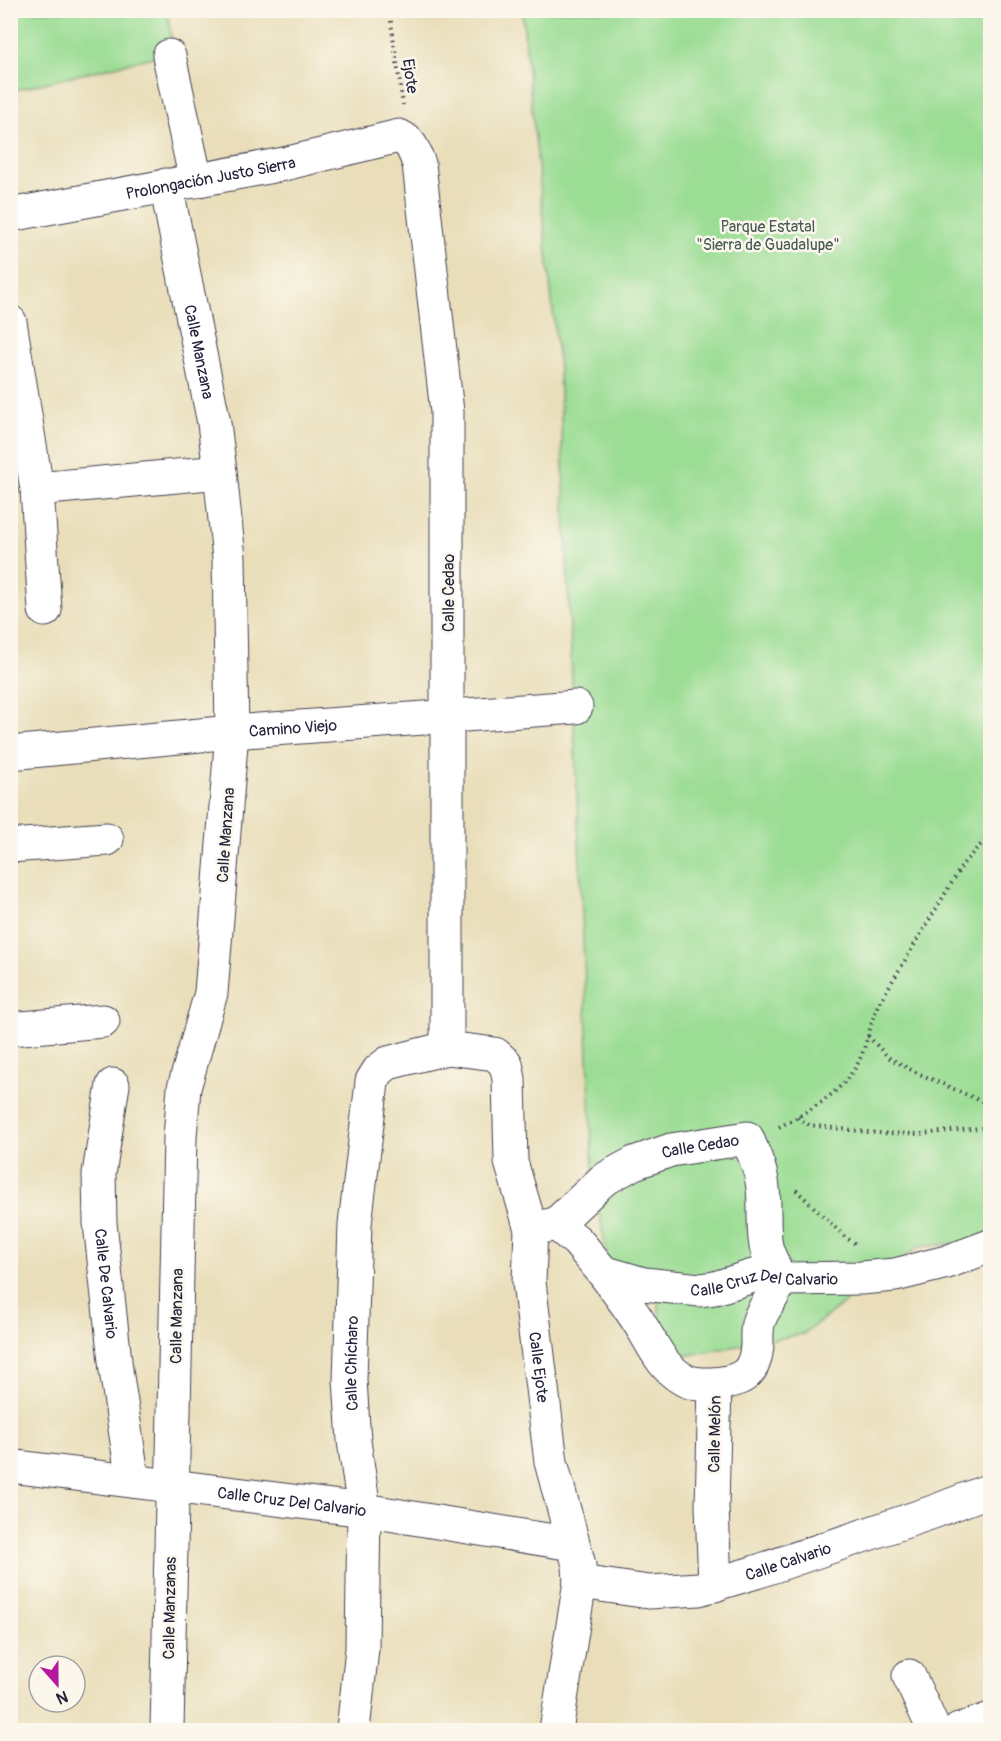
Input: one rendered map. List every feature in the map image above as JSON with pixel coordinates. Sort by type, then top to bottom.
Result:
[{"type":"street","name":"Calle Manzana","points":[[169,56],[181,183],[214,423],[229,558],[232,732],[211,993],[184,1088],[180,1137],[172,1485]]},
{"type":"street","name":"Prolongación Justo Sierra","points":[[10,215],[284,164],[385,138],[399,136],[409,141]]},
{"type":"street","name":"Calle Cedao","points":[[409,141],[419,164],[447,412],[447,1048]]},
{"type":"street","points":[[11,322],[37,489],[45,610]]},
{"type":"street","points":[[37,489],[220,472]]},
{"type":"street","name":"Camino Viejo","points":[[10,753],[232,732],[576,707]]},
{"type":"street","points":[[10,846],[107,839]]},
{"type":"street","points":[[10,1029],[103,1021]]},
{"type":"street","name":"Calle Ejote","points":[[447,1048],[495,1054],[506,1064],[509,1079],[511,1162],[544,1226],[529,1282],[551,1462],[579,1565],[580,1582],[556,1731]]},
{"type":"street","name":"Calle Chícharo","points":[[353,1731],[362,1649],[364,1510],[354,1441],[350,1380],[355,1224],[372,1081],[379,1070],[388,1063],[447,1048]]},
{"type":"street","name":"Calle De Calvario","points":[[113,1085],[99,1174],[100,1223],[116,1370],[133,1481]]},
{"type":"street","name":"Calle Cedao","points":[[544,1226],[603,1180],[634,1163],[671,1150],[747,1138],[760,1167],[763,1184],[765,1245],[777,1277]]},
{"type":"street","points":[[544,1226],[577,1241],[603,1272],[643,1329],[659,1357],[674,1372],[683,1380],[693,1383],[715,1384]]},
{"type":"street","name":"Calle Cruz Del Calvario","points":[[603,1272],[645,1284],[700,1290],[715,1288],[753,1276],[786,1279],[895,1275],[989,1251]]},
{"type":"street","name":"Calle Melón","points":[[715,1585],[712,1506],[715,1384],[742,1378],[749,1370],[757,1347],[759,1321],[776,1288],[777,1277]]},
{"type":"street","name":"Calle Cruz Del Calvario","points":[[10,1466],[364,1510],[573,1544]]},
{"type":"street","name":"Calle Manzanas","points":[[167,1731],[172,1485]]},
{"type":"street","name":"Calle Calvario","points":[[580,1582],[649,1592],[699,1589],[933,1512],[990,1490]]},
{"type":"street","points":[[909,1676],[934,1731]]},
{"type":"street","points":[[959,1731],[990,1719]]},
{"type":"path","name":"Ejote","points":[[390,15],[409,141]]},
{"type":"path","points":[[747,1138],[775,1129],[798,1117],[827,1097],[848,1078],[857,1063],[878,1005],[963,864],[990,837]]},
{"type":"path","points":[[867,1036],[888,1057],[913,1071],[990,1105]]},
{"type":"path","points":[[798,1117],[809,1125],[876,1133],[921,1134],[989,1127],[990,1140]]},
{"type":"path","points":[[760,1167],[780,1178],[799,1193],[845,1237],[895,1275]]},
{"type":"green space","points":[[10,11],[167,11],[174,52],[11,91]]},
{"type":"green space","name":"Parque Estatal \"Sierra de Guadalupe\"","points":[[522,11],[990,11],[990,1240],[919,1247],[803,1334],[666,1359],[653,1273],[610,1277],[593,1173],[559,370]]}]
